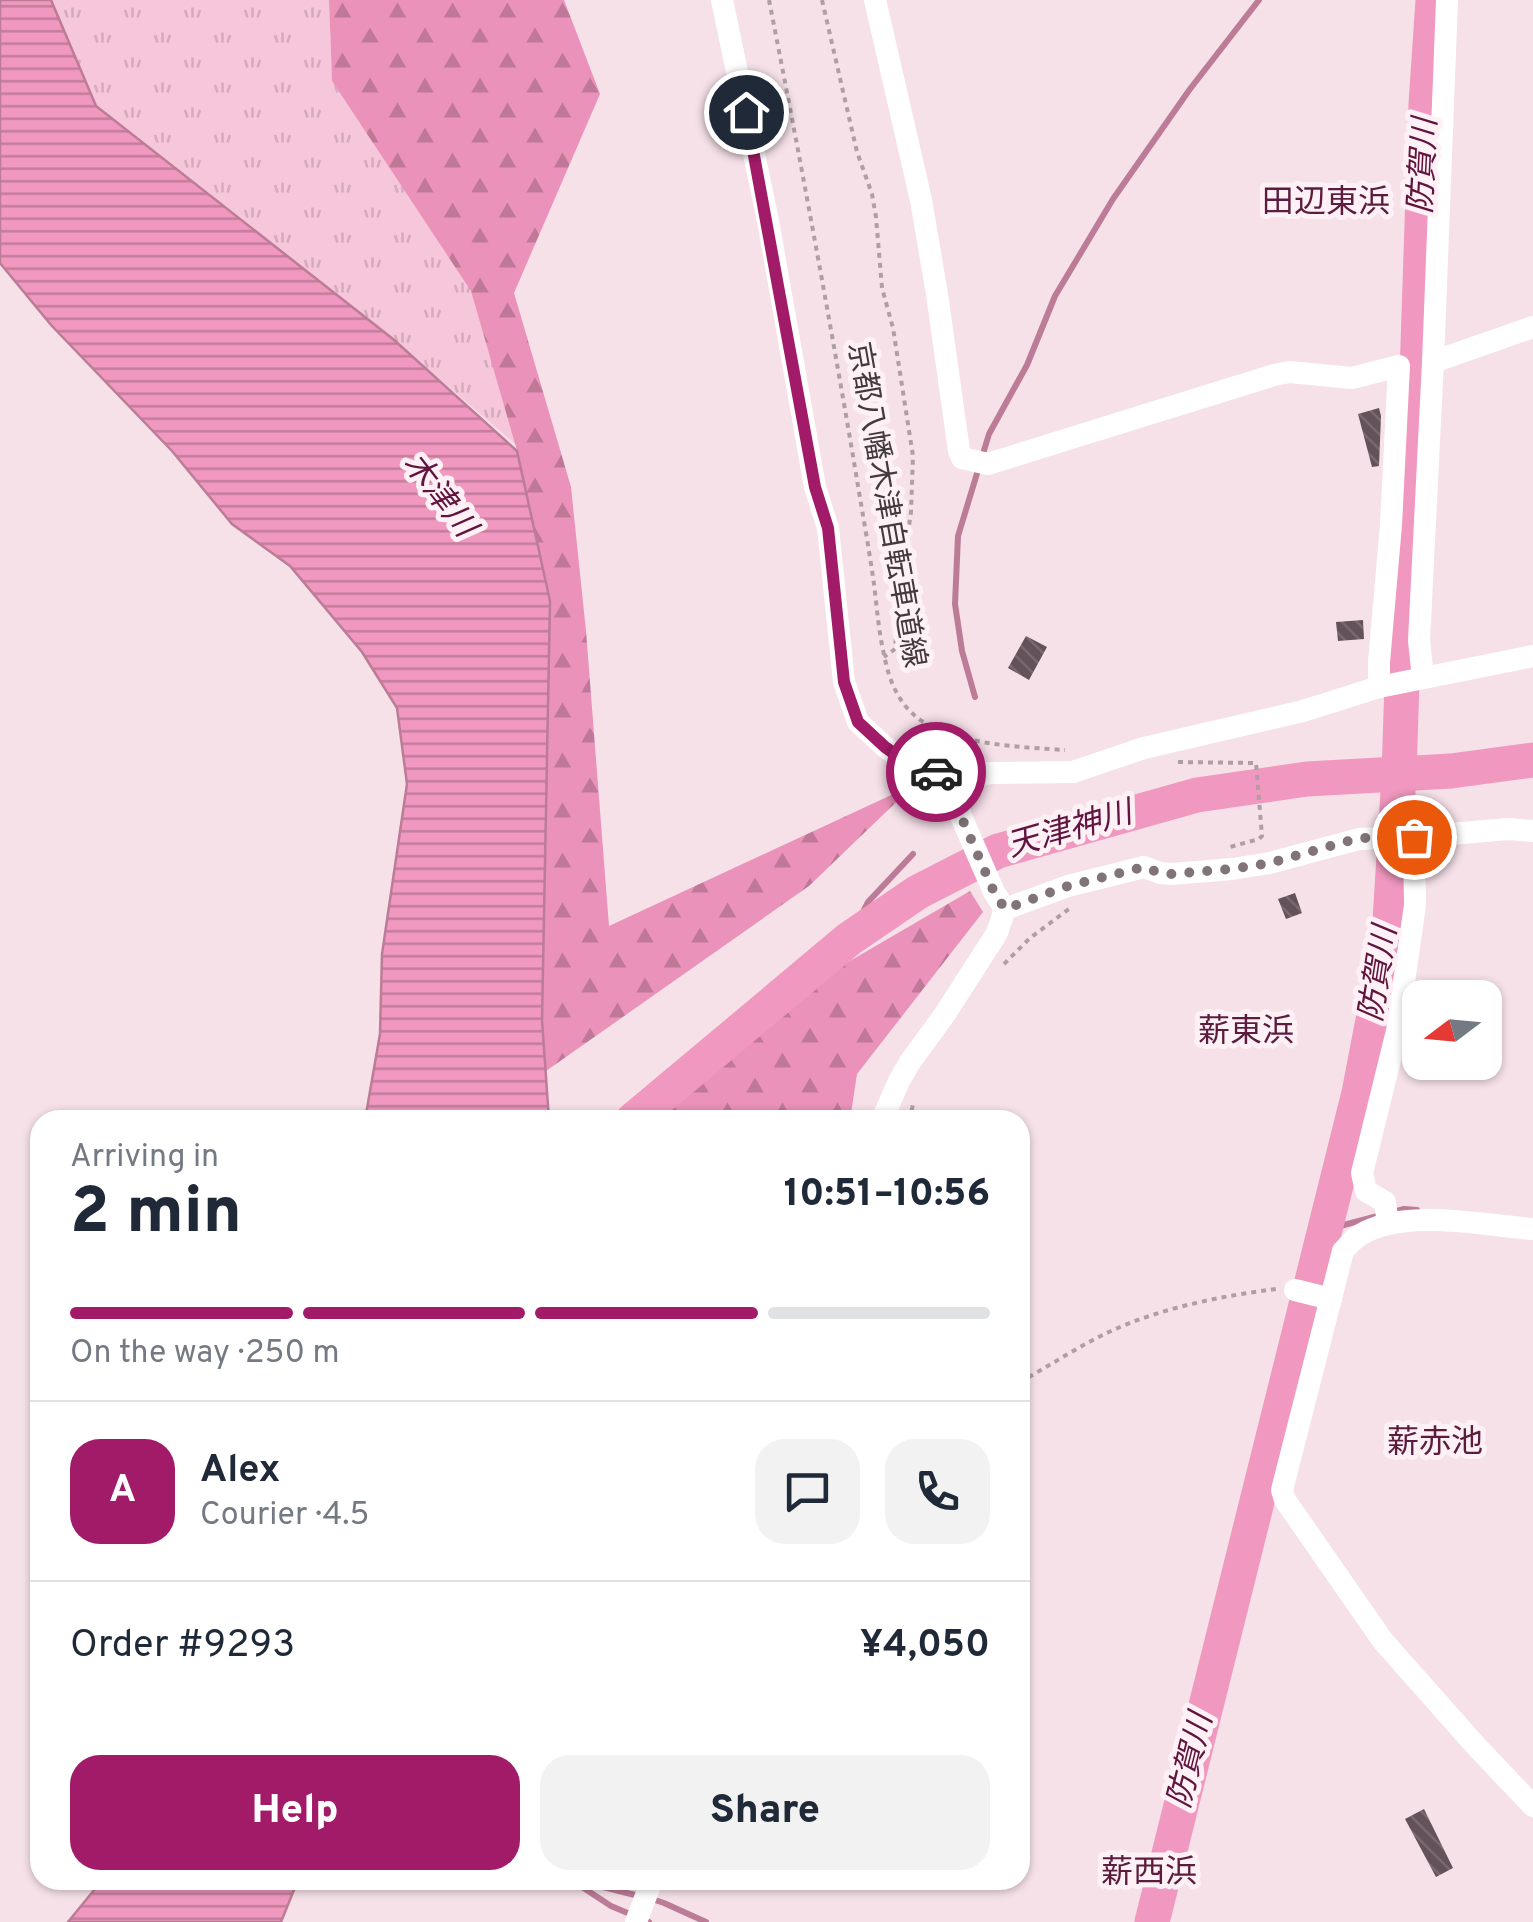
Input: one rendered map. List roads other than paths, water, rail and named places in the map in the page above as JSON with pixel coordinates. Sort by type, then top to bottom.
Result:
[{"type":"street","points":[[722,0],[768,222],[815,487],[828,528],[844,682],[858,722],[885,747],[906,762],[965,784]]},
{"type":"street","points":[[875,0],[922,200],[962,458],[988,464],[1274,374],[1352,378],[1399,366],[1379,688]]},
{"type":"street","points":[[1423,678],[1419,642],[1447,0]]},
{"type":"street","points":[[1433,362],[1533,328]]},
{"type":"street","points":[[886,1110],[910,1062],[997,933],[1005,909],[975,850],[958,804],[965,784],[974,776],[1072,772],[1144,748],[1379,688],[1533,656]]},
{"type":"street","points":[[1005,909],[1068,886],[1144,867],[1172,874],[1232,869],[1270,863],[1359,838],[1533,831]]},
{"type":"street","points":[[1388,1224],[1385,1202],[1366,1192],[1362,1173],[1397,1031],[1414,905],[1414,837]]},
{"type":"street","points":[[1533,1229],[1409,1219],[1358,1235],[1342,1251],[1326,1298],[1282,1490],[1285,1500],[1383,1641],[1533,1806]]},
{"type":"street","points":[[1295,1290],[1326,1298]]},
{"type":"street","points":[[636,1922],[648,1890]]},
{"type":"water","name":"木津川","points":[[0,0],[51,0],[96,106],[393,339],[517,451],[550,601],[542,1020],[548,1110],[367,1110],[380,1034],[382,954],[407,784],[397,708],[362,652],[290,566],[232,524],[172,451],[51,325],[0,263]]},
{"type":"water","points":[[94,1890],[294,1890],[281,1922],[68,1922]]},
{"type":"waterway","points":[[975,697],[962,651],[955,604],[958,536],[989,434],[1027,365],[1055,296],[1113,199],[1259,0]]},
{"type":"waterway","name":"防賀川","points":[[1152,1922],[1359,1093],[1389,937],[1412,525],[1433,0]]},
{"type":"waterway","name":"天津神川","points":[[645,1110],[849,939],[918,892],[998,851],[1197,795],[1307,779],[1451,771],[1533,760]]},
{"type":"waterway","points":[[849,939],[868,902],[913,854]]},
{"type":"waterway","points":[[1325,1230],[1404,1209],[1417,1210]]},
{"type":"waterway","points":[[587,1890],[611,1906],[649,1922]]},
{"type":"waterway","points":[[615,1890],[639,1896]]},
{"type":"waterway","points":[[652,1899],[706,1922]]},
{"type":"district","name":"田辺東浜","points":[[1326,204]]},
{"type":"district","name":"薪東浜","points":[[1246,1033]]},
{"type":"district","name":"薪赤池","points":[[1435,1444]]},
{"type":"district","name":"薪西浜","points":[[1149,1874]]}]
